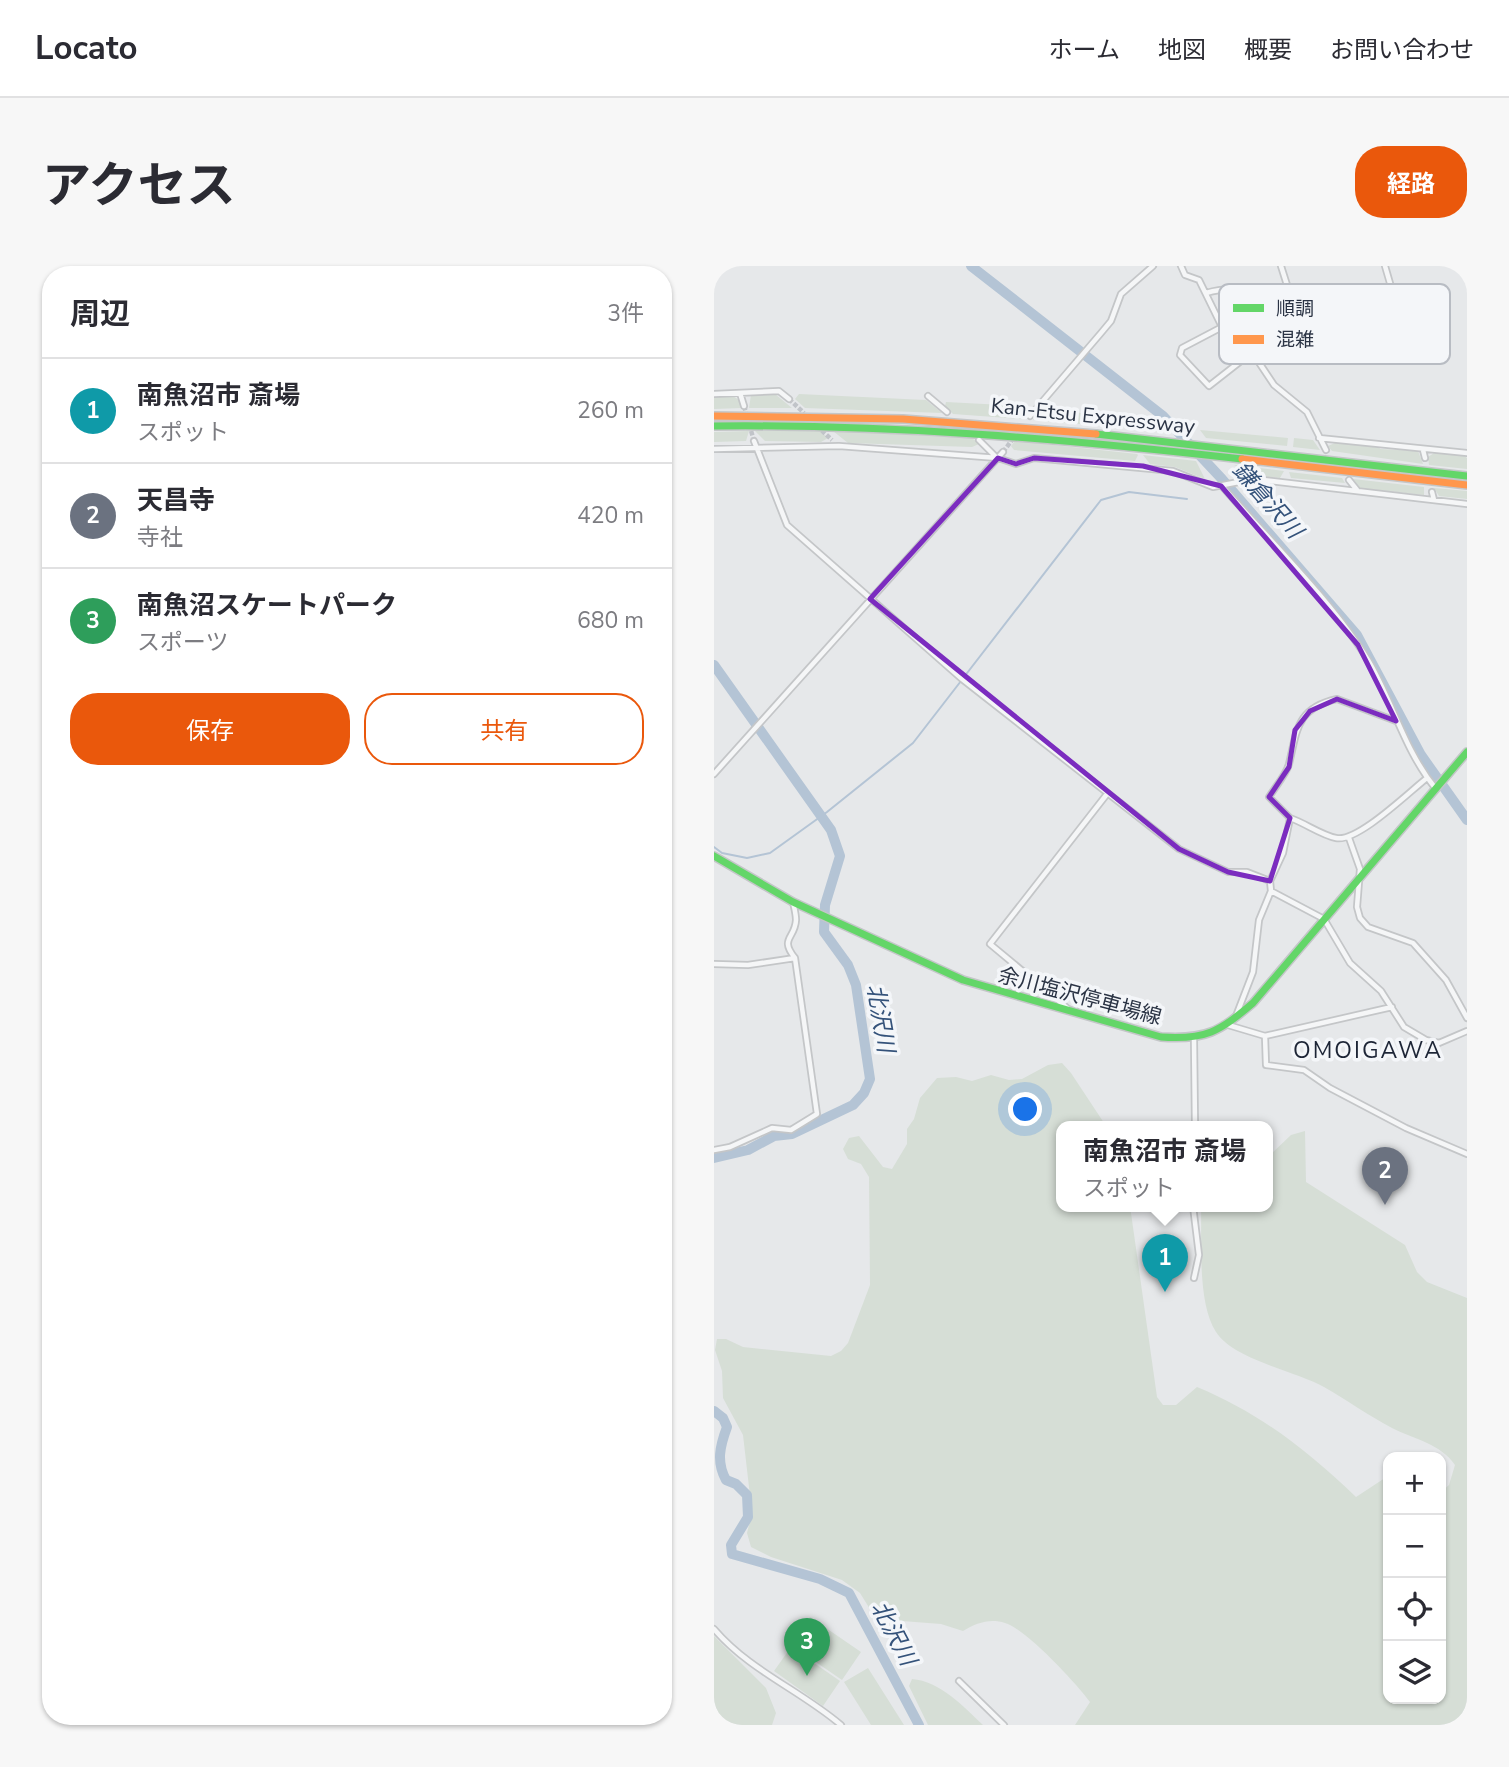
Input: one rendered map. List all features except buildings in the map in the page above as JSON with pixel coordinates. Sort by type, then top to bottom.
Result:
[{"type":"main road","name":"Kan-Etsu Expressway","points":[[714,416],[919,418],[1178,442],[1467,475]]},
{"type":"main road","name":"Kan-Etsu Expressway","points":[[714,426],[918,428],[1186,453],[1467,485]]},
{"type":"main road","name":"余川塩沢停車場線","points":[[714,856],[793,902],[984,988],[1161,1037],[1194,1039],[1232,1022],[1253,1003],[1467,752]]},
{"type":"street","points":[[1030,416],[1111,321],[1121,294],[1153,266]]},
{"type":"street","points":[[1181,266],[1185,275],[1199,280],[1219,321]]},
{"type":"street","points":[[1281,266],[1287,284]]},
{"type":"street","points":[[1385,266],[1390,284]]},
{"type":"street","points":[[1205,293],[1219,289]]},
{"type":"street","points":[[1219,329],[1182,348],[1180,355],[1209,386],[1237,364]]},
{"type":"street","points":[[1260,364],[1274,385],[1307,412],[1326,450]]},
{"type":"street","points":[[714,394],[779,391],[789,399]]},
{"type":"street","points":[[740,393],[744,406]]},
{"type":"street","points":[[928,396],[947,412]]},
{"type":"street","points":[[1319,438],[1467,453]]},
{"type":"street","points":[[832,440],[839,446]]},
{"type":"street","points":[[979,440],[998,458]]},
{"type":"street","points":[[754,441],[787,525],[962,679],[1179,849],[1228,872],[1247,872],[1270,881]]},
{"type":"street","points":[[714,449],[839,446],[998,458],[1016,464],[1034,458],[1143,466],[1173,471],[1213,487],[1254,479],[1467,504]]},
{"type":"street","points":[[1423,450],[1425,458]]},
{"type":"street","points":[[714,774],[1003,452]]},
{"type":"street","points":[[1349,480],[1357,491]]},
{"type":"street","points":[[1224,486],[1358,645],[1382,685],[1396,721],[1427,778],[1436,789]]},
{"type":"street","points":[[1432,492],[1434,500]]},
{"type":"street","points":[[1396,721],[1337,699],[1310,711],[1295,730],[1289,766],[1269,797],[1290,818],[1336,838],[1349,838],[1396,805],[1427,778]]},
{"type":"street","points":[[1077,1015],[990,944],[1107,793]]},
{"type":"street","points":[[1290,818],[1283,853],[1270,881],[1271,891],[1259,920],[1253,972],[1232,1022],[1265,1036],[1392,1007]]},
{"type":"street","points":[[1349,838],[1360,869],[1360,918],[1368,927],[1413,943],[1447,980],[1467,1018]]},
{"type":"street","points":[[1271,891],[1324,919],[1350,963],[1381,991],[1404,1027],[1426,1040],[1439,1043],[1467,1031]]},
{"type":"street","points":[[714,1150],[730,1147],[772,1128],[791,1130],[817,1114],[796,958],[788,949],[788,939],[796,922],[793,902]]},
{"type":"street","points":[[714,964],[748,965],[796,958]]},
{"type":"street","points":[[1265,1036],[1265,1065],[1304,1070],[1330,1088],[1406,1128],[1467,1153]]},
{"type":"street","points":[[1194,1039],[1195,1121]]},
{"type":"street","points":[[1194,1212],[1199,1255],[1194,1278]]},
{"type":"street","points":[[714,1629],[755,1669],[811,1700],[841,1725]]},
{"type":"street","points":[[959,1682],[1004,1725]]},
{"type":"highlighted area","points":[[998,458],[1016,464],[1034,458],[1143,466],[1221,486],[1358,645],[1396,721],[1337,699],[1310,711],[1295,730],[1289,767],[1269,797],[1290,818],[1270,881],[1228,872],[1179,849],[870,599]]},
{"type":"shaded area","points":[[775,394],[792,408],[749,408],[751,395]]},
{"type":"shaded area","points":[[799,394],[926,400],[942,413],[805,408],[795,399]]},
{"type":"shaded area","points":[[733,396],[739,400],[742,408],[714,409],[714,397]]},
{"type":"shaded area","points":[[946,402],[1021,406],[1029,411],[1023,419],[953,414],[945,406]]},
{"type":"shaded area","points":[[1044,408],[1118,418],[1127,428],[1033,420]]},
{"type":"shaded area","points":[[1138,421],[1156,423],[1171,434],[1133,428]]},
{"type":"shaded area","points":[[819,430],[828,438],[821,442],[765,441],[755,431]]},
{"type":"shaded area","points":[[1200,430],[1288,438],[1287,446],[1206,438]]},
{"type":"shaded area","points":[[749,431],[746,441],[714,442],[714,432]]},
{"type":"shaded area","points":[[833,431],[972,438],[979,444],[972,447],[848,443]]},
{"type":"shaded area","points":[[1294,438],[1313,440],[1320,450],[1293,447]]},
{"type":"shaded area","points":[[1015,441],[1138,455],[1135,461],[1014,450],[1011,446]]},
{"type":"shaded area","points":[[1337,442],[1380,449],[1418,451],[1423,464],[1332,451],[1328,446]]},
{"type":"shaded area","points":[[1434,453],[1462,454],[1467,458],[1467,469],[1429,465],[1428,457]]},
{"type":"shaded area","points":[[1143,455],[1196,461],[1205,479],[1175,467],[1150,464]]},
{"type":"shaded area","points":[[1234,465],[1284,471],[1280,478],[1252,475]]},
{"type":"shaded area","points":[[1289,472],[1342,478],[1345,483],[1291,478]]},
{"type":"shaded area","points":[[1353,479],[1424,487],[1424,495],[1360,488]]},
{"type":"shaded area","points":[[1434,488],[1467,491],[1467,499],[1439,496]]},
{"type":"shaded area","points":[[1062,1063],[1103,1121],[1056,1121],[1056,1212],[1131,1212],[1157,1397],[1163,1405],[1176,1405],[1197,1387],[1242,1409],[1282,1434],[1356,1497],[1383,1479],[1383,1704],[1446,1704],[1446,1488],[1455,1465],[1446,1452],[1392,1428],[1312,1381],[1251,1357],[1225,1342],[1216,1332],[1206,1305],[1202,1271],[1201,1212],[1273,1212],[1273,1152],[1291,1135],[1305,1131],[1306,1182],[1405,1245],[1417,1272],[1427,1282],[1467,1298],[1467,1725],[1075,1725],[1090,1702],[1050,1658],[1014,1627],[989,1621],[963,1631],[941,1624],[889,1620],[873,1614],[860,1593],[842,1580],[771,1557],[751,1547],[747,1533],[752,1513],[743,1435],[723,1398],[722,1371],[715,1350],[717,1339],[726,1339],[743,1347],[831,1356],[841,1351],[848,1343],[870,1285],[869,1177],[861,1164],[848,1159],[843,1149],[849,1138],[859,1136],[883,1167],[892,1169],[907,1144],[907,1129],[914,1119],[920,1098],[937,1078],[956,1077],[972,1081],[991,1075],[1009,1080],[1022,1079],[1048,1065]]},
{"type":"shaded area","points":[[810,1617],[861,1652],[842,1680],[791,1645]]},
{"type":"shaded area","points":[[714,1636],[766,1688],[776,1713],[772,1725],[714,1725]]},
{"type":"shaded area","points":[[791,1647],[840,1681],[823,1706],[774,1671]]},
{"type":"shaded area","points":[[868,1668],[904,1725],[871,1725],[844,1682]]},
{"type":"shaded area","points":[[912,1679],[932,1684],[942,1690],[983,1725],[928,1725],[909,1686]]},
{"type":"waterway","name":"鎌倉沢川","points":[[971,266],[1163,416],[1222,479],[1357,635],[1421,755],[1467,820]]},
{"type":"waterway","points":[[964,677],[1101,500],[1129,492],[1187,499]]},
{"type":"waterway","name":"北沢川","points":[[714,665],[831,830],[840,856],[825,905],[824,932],[848,965],[856,985],[870,1079],[864,1093],[853,1105],[792,1134],[774,1136],[748,1150],[714,1158]]},
{"type":"waterway","points":[[714,847],[722,853],[747,858],[770,853],[827,812],[913,743],[961,681]]},
{"type":"waterway","name":"北沢川","points":[[714,1411],[723,1418],[727,1427],[720,1454],[723,1473],[726,1480],[736,1484],[747,1495],[748,1517],[731,1545],[732,1554],[820,1579],[849,1593],[919,1725]]},
{"type":"tunnel","points":[[789,399],[804,413]]},
{"type":"tunnel","points":[[744,406],[754,441]]},
{"type":"tunnel","points":[[817,426],[832,440]]},
{"type":"tunnel","points":[[1003,452],[1015,436]]},
{"type":"traffic: fast","points":[[714,426],[978,434],[1242,459]]},
{"type":"traffic: fast","points":[[1096,434],[1467,476]]},
{"type":"traffic: fast","points":[[714,856],[793,902],[963,980],[1161,1037],[1190,1037],[1221,1027],[1253,1003],[1467,752]]},
{"type":"traffic: slow","points":[[714,416],[903,419],[1096,434]]},
{"type":"traffic: slow","points":[[1242,459],[1467,485]]},
{"type":"place","name":"天昌寺","points":[[1385,1205]]},
{"type":"place","name":"南魚沼市 斎場","points":[[1165,1292]]},
{"type":"place","name":"南魚沼スケートパーク","points":[[807,1676]]},
{"type":"district","name":"OMOIGAWA","points":[[1368,1050]]}]
